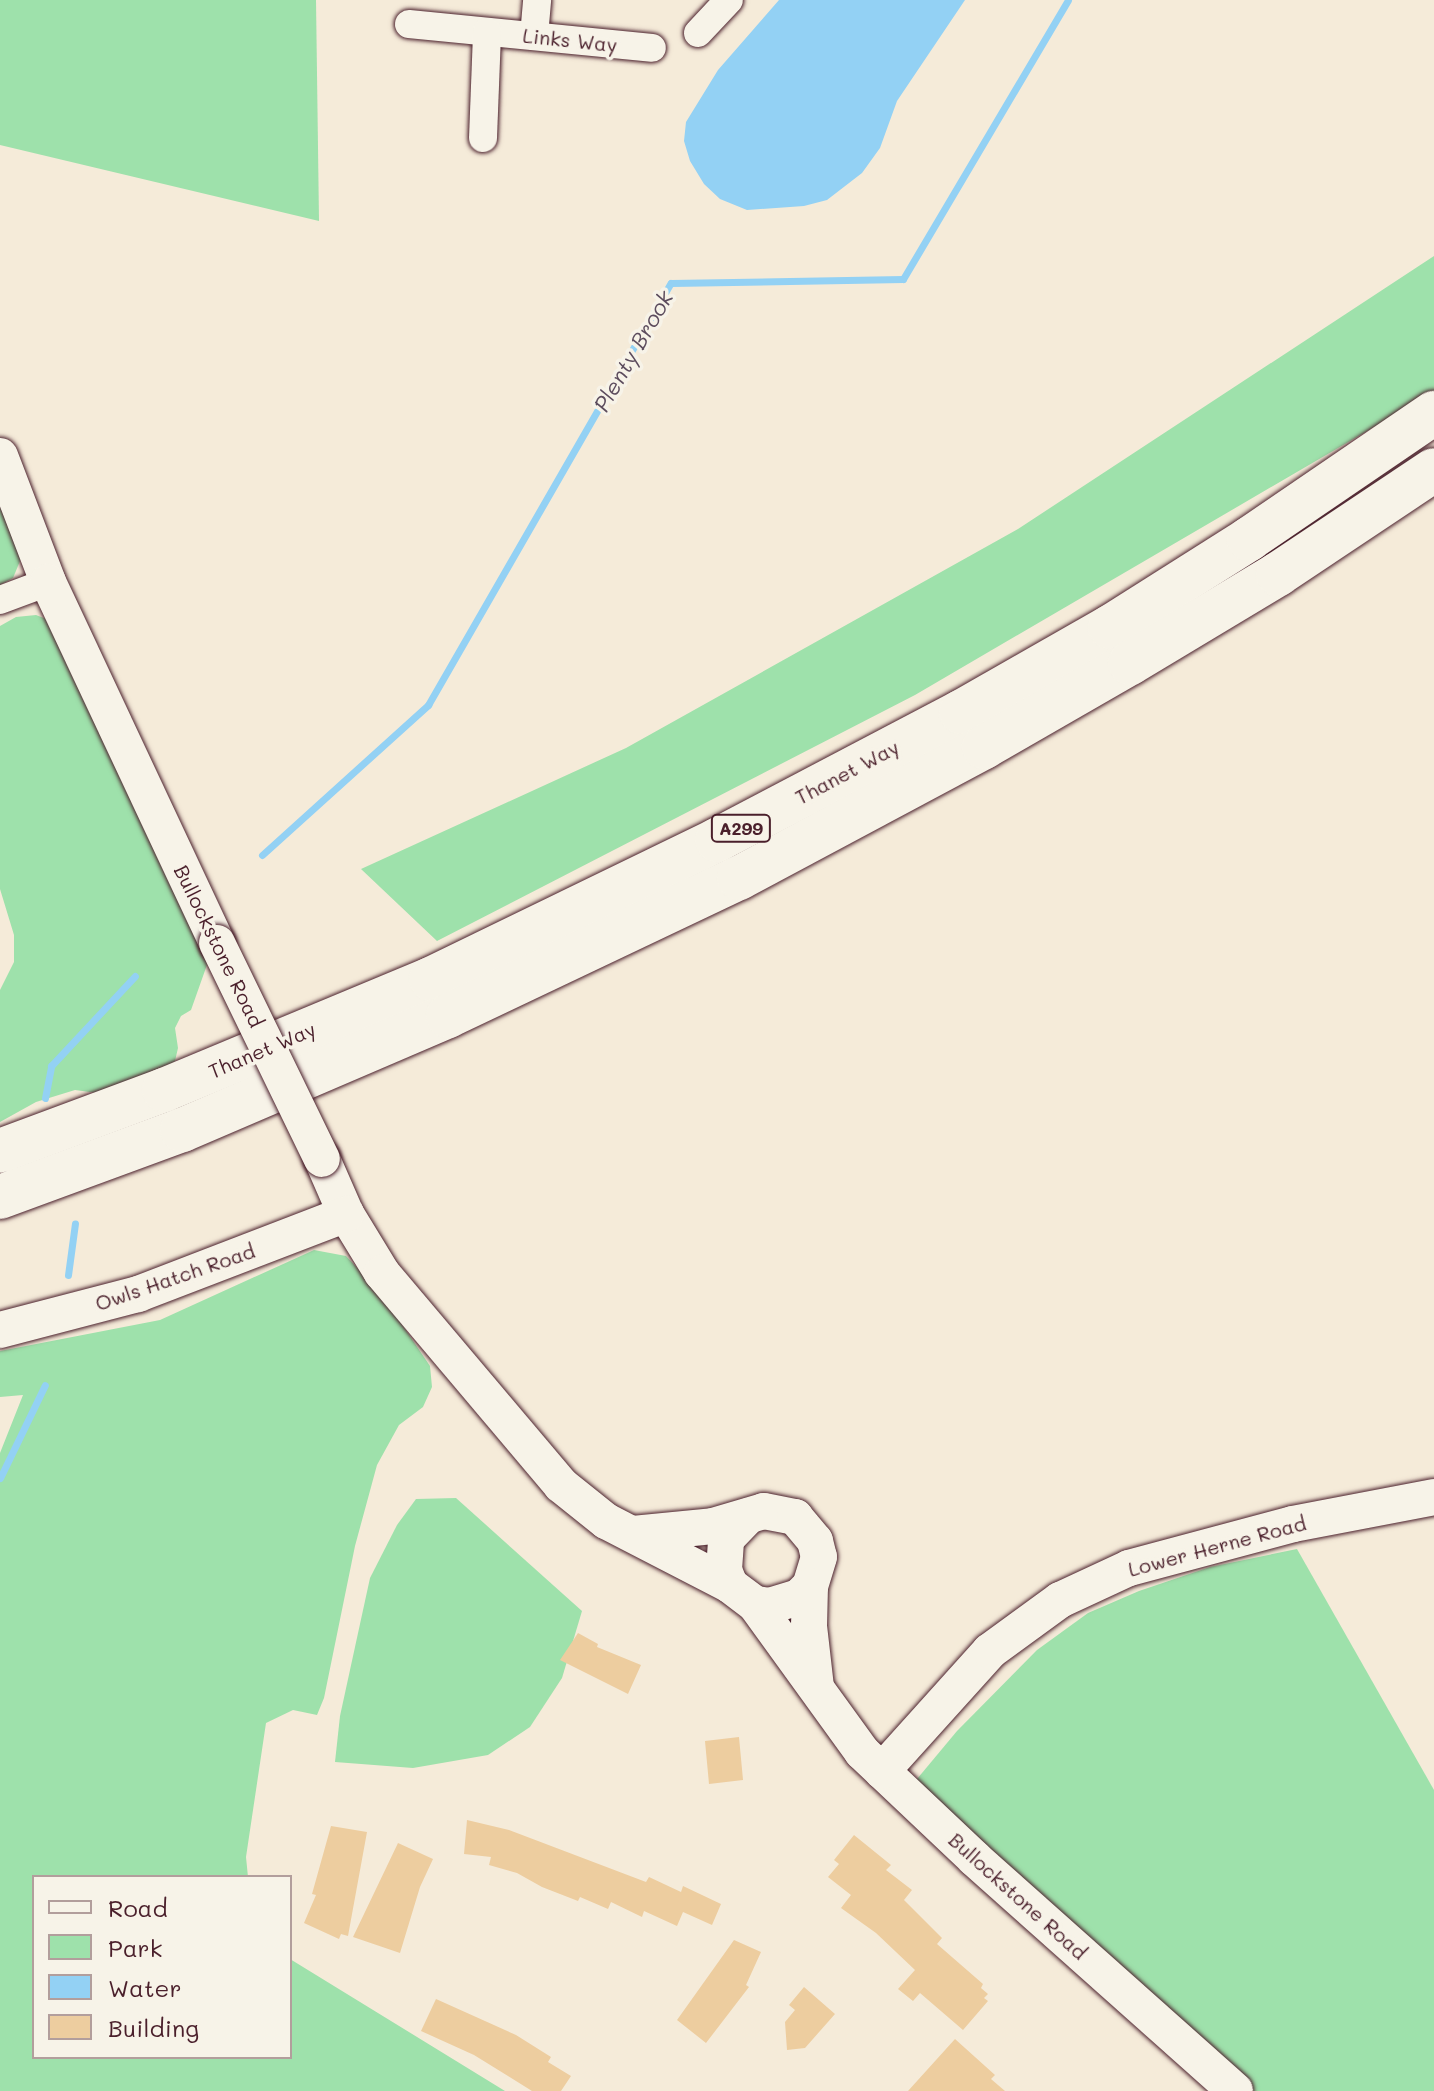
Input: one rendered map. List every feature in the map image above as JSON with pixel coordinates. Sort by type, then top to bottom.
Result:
[{"type":"highway","name":"Thanet Way","points":[[0,1151],[164,1090],[431,979],[717,840],[961,712],[1110,627],[1249,539],[1434,413]]},
{"type":"highway","name":"Thanet Way","points":[[0,1197],[182,1130],[448,1016],[739,878],[984,747],[1130,663],[1278,574],[1434,470]]},
{"type":"street","points":[[534,36],[537,0]]},
{"type":"street","points":[[698,33],[729,0]]},
{"type":"street","name":"Links Way","points":[[409,24],[652,48]]},
{"type":"street","points":[[483,138],[487,32]]},
{"type":"street","name":"Bullockstone Road","points":[[0,456],[48,582],[346,1214],[382,1273],[561,1485],[583,1505],[742,1594]]},
{"type":"street","points":[[0,600],[48,582]]},
{"type":"street","name":"Owls Hatch Road","points":[[0,1330],[138,1294],[346,1214]]},
{"type":"street","name":"Lower Herne Road","points":[[882,1771],[990,1651],[1060,1600],[1142,1564],[1293,1524],[1434,1497]]},
{"type":"street","name":"Bullockstone Road","points":[[631,1534],[679,1531],[780,1511],[807,1527],[819,1557],[810,1586],[809,1626],[816,1687]]},
{"type":"street","name":"Bullockstone Road","points":[[748,1516],[726,1539],[724,1570],[816,1687],[844,1731],[882,1771],[1235,2091]]},
{"type":"street","points":[[742,1594],[785,1604],[810,1586]]},
{"type":"green space","points":[[0,0],[316,0],[319,221],[0,145]]},
{"type":"green space","points":[[1434,256],[1434,392],[915,695],[437,941],[361,869],[626,748],[1018,529]]},
{"type":"green space","points":[[0,462],[25,549],[13,578],[0,585]]},
{"type":"green space","points":[[36,615],[54,622],[208,962],[191,1010],[181,1016],[175,1028],[178,1048],[175,1061],[161,1072],[97,1093],[75,1090],[36,1102],[0,1122],[0,990],[14,962],[14,935],[0,889],[0,626],[16,617]]},
{"type":"green space","points":[[314,1250],[346,1256],[380,1292],[430,1366],[432,1387],[423,1407],[399,1425],[377,1465],[355,1546],[324,1698],[317,1715],[293,1710],[266,1723],[246,1857],[248,1875],[32,1875],[32,2059],[292,2059],[292,1960],[505,2091],[0,2091],[0,1453],[23,1395],[0,1397],[0,1351],[160,1320]]},
{"type":"green space","points":[[456,1498],[582,1611],[562,1678],[530,1727],[488,1755],[413,1768],[335,1762],[340,1716],[370,1578],[397,1525],[416,1499]]},
{"type":"green space","points":[[1297,1549],[1434,1790],[1434,2091],[1239,2091],[912,1785],[957,1731],[1037,1650],[1088,1613],[1139,1591],[1210,1567]]},
{"type":"water","points":[[779,0],[965,0],[897,101],[880,148],[862,173],[827,200],[804,206],[747,210],[720,199],[704,184],[690,161],[684,141],[686,122],[718,70]]},
{"type":"building","points":[[578,1633],[598,1644],[597,1647],[641,1665],[628,1694],[560,1660]]},
{"type":"building","points":[[739,1737],[743,1780],[709,1784],[705,1741]]},
{"type":"building","points":[[467,1820],[509,1830],[646,1882],[649,1877],[681,1892],[683,1886],[721,1904],[712,1925],[683,1912],[677,1926],[644,1911],[642,1917],[611,1902],[608,1909],[580,1897],[578,1901],[517,1873],[489,1865],[491,1857],[464,1854]]},
{"type":"building","points":[[331,1826],[367,1832],[348,1936],[341,1934],[339,1939],[304,1923],[316,1895],[312,1894]]},
{"type":"building","points":[[854,1835],[891,1865],[886,1870],[912,1890],[904,1900],[942,1938],[937,1944],[983,1984],[981,1988],[988,1994],[984,1998],[988,2001],[963,2030],[920,1993],[913,2001],[898,1989],[915,1970],[876,1933],[841,1908],[851,1895],[828,1877],[839,1864],[834,1860]]},
{"type":"building","points":[[398,1843],[433,1859],[420,1887],[400,1953],[353,1937]]},
{"type":"building","points":[[734,1940],[761,1952],[746,1985],[749,1987],[706,2043],[677,2020]]},
{"type":"building","points":[[804,1987],[835,2014],[805,2048],[787,2050],[785,2022],[795,2010],[789,2005]]},
{"type":"building","points":[[436,1999],[516,2035],[551,2057],[548,2062],[571,2076],[561,2091],[532,2091],[474,2055],[421,2031]]},
{"type":"building","points":[[955,2039],[995,2075],[991,2079],[1005,2091],[908,2091]]},
{"type":"waterway","name":"Plenty Brook","points":[[262,855],[428,705],[671,283],[903,279],[1068,0]]},
{"type":"waterway","name":"Plenty Brook","points":[[45,1098],[51,1066],[135,976]]},
{"type":"waterway","name":"Plenty Brook","points":[[68,1275],[75,1223]]},
{"type":"waterway","name":"Plenty Brook","points":[[0,1478],[45,1385]]}]
